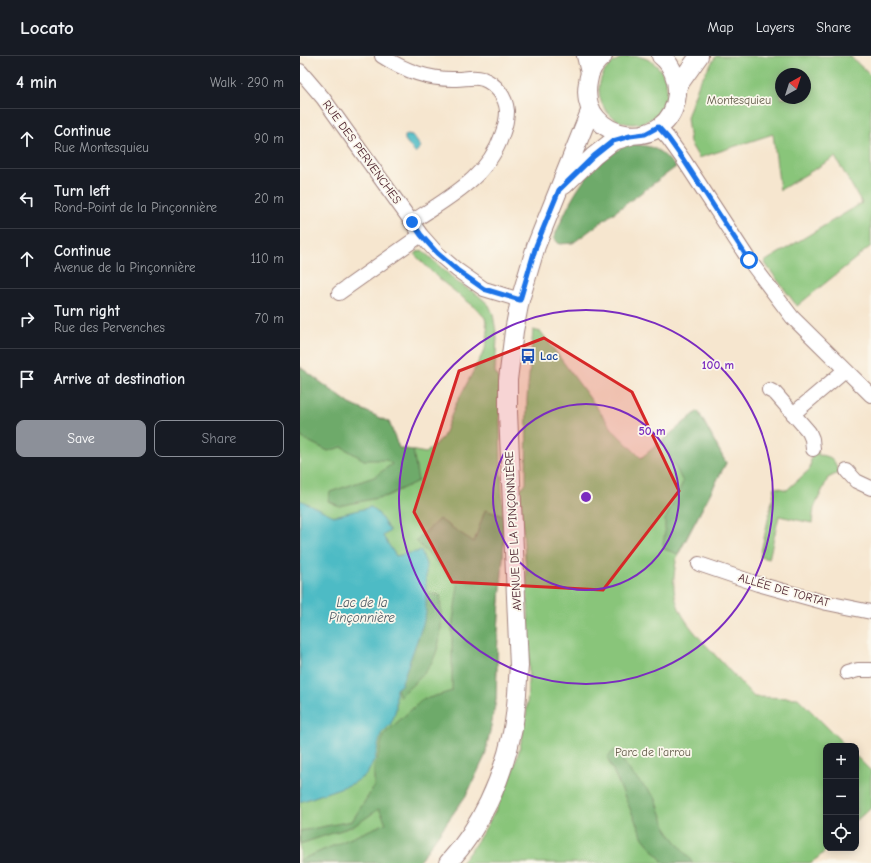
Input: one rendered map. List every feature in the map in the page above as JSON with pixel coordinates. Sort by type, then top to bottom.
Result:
[{"type":"main road","points":[[603,56],[593,67],[588,77],[586,88],[587,99],[591,109],[600,122],[614,132],[630,136]]},
{"type":"main road","points":[[658,127],[669,116],[676,102],[677,87],[673,71],[661,56]]},
{"type":"main road","points":[[677,87],[699,56]]},
{"type":"main road","name":"AVENUE DE LA PINÇONNIÈRE","points":[[448,863],[460,850],[493,793],[504,764],[512,732],[517,700],[519,666],[508,412],[508,380],[514,331],[520,300],[536,246],[591,109]]},
{"type":"main road","name":"AVENUE DE LA PINÇONNIÈRE","points":[[559,190],[594,156],[613,141],[630,136],[645,134],[658,127]]},
{"type":"street","points":[[382,56],[397,66],[418,75],[437,79],[473,77],[483,79],[492,84],[498,90],[504,98],[507,106],[507,116],[501,140],[495,152],[482,170],[462,189],[412,222]]},
{"type":"street","points":[[584,56],[588,77]]},
{"type":"street","name":"RUE DES PERVENCHES","points":[[300,70],[323,98],[421,235],[437,253],[457,270],[484,289],[520,300]]},
{"type":"street","points":[[658,127],[683,159],[749,260],[792,317],[871,395]]},
{"type":"street","points":[[339,293],[421,235]]},
{"type":"street","points":[[793,414],[845,370]]},
{"type":"street","points":[[769,390],[775,393],[808,432],[812,439],[813,449]]},
{"type":"street","points":[[847,471],[856,481],[871,488]]},
{"type":"street","name":"ALLÉE DE TORTAT","points":[[699,564],[758,584],[827,603],[871,612]]},
{"type":"street","points":[[847,673],[858,670],[871,670]]},
{"type":"highlighted area","points":[[544,338],[632,392],[679,491],[603,590],[452,582],[414,512],[459,371]]},
{"type":"green space","points":[[626,56],[640,56],[652,62],[661,71],[667,83],[665,103],[657,114],[646,122],[640,124],[626,124],[620,122],[609,114],[601,103],[599,97],[599,83],[601,77],[609,66],[620,58]]},
{"type":"green space","name":"Montesquieu","points":[[716,56],[850,56],[871,76],[871,246],[797,306],[764,262],[862,203],[835,157],[780,190],[773,134],[699,158],[690,143],[687,117],[699,83]]},
{"type":"green space","points":[[629,144],[656,149],[676,167],[573,243],[559,244],[554,238],[567,209],[582,183],[602,161],[614,152]]},
{"type":"green space","points":[[422,250],[457,282],[478,295],[489,305],[493,314],[497,338],[495,372],[499,378],[504,542],[498,630],[496,700],[485,756],[467,794],[418,863],[300,863],[300,367],[350,404],[389,422],[399,448],[426,453],[443,437],[455,406],[485,349],[488,332],[485,318],[476,308],[439,279],[415,255],[417,252]]},
{"type":"green space","name":"Parc de l'arrou","points":[[533,330],[541,332],[614,431],[641,458],[698,411],[726,463],[677,557],[674,578],[676,600],[687,623],[754,697],[798,698],[843,743],[823,743],[823,851],[825,851],[810,863],[461,863],[485,830],[504,794],[518,755],[527,711],[529,636],[520,489],[526,484],[527,399]]},
{"type":"green space","points":[[300,367],[350,404],[389,422],[399,448],[413,450],[418,481],[387,496],[339,506],[328,501],[330,492],[374,477],[392,464],[386,460],[364,460],[342,447],[328,451],[302,438],[300,433]]},
{"type":"green space","points":[[698,411],[726,463],[678,554],[664,549],[663,543],[665,520],[683,482],[662,441]]},
{"type":"green space","points":[[812,449],[818,450],[818,455],[830,457],[836,464],[838,473],[828,478],[814,508],[812,523],[779,516],[769,559],[760,557],[775,487],[787,490],[810,469]]},
{"type":"green space","points":[[485,510],[503,516],[504,542],[498,630],[496,700],[485,756],[467,794],[418,863],[300,863],[300,860],[386,823],[379,809],[354,826],[300,844],[300,831],[352,821],[374,787],[374,767],[383,735],[422,700],[452,691],[452,628],[458,585],[416,541],[439,519],[474,542]]},
{"type":"green space","points":[[429,593],[440,595],[441,631],[437,649],[428,669],[400,697],[393,680],[421,599]]},
{"type":"green space","points":[[615,750],[633,775],[655,797],[667,830],[693,863],[664,863],[643,838],[607,757]]},
{"type":"green space","points":[[859,759],[871,771],[871,807],[859,818]]},
{"type":"water","points":[[407,134],[412,135],[421,147],[415,153],[405,140],[405,136]]},
{"type":"water","name":"Lac de la Pinçonnière","points":[[300,500],[334,516],[371,507],[378,513],[390,531],[383,536],[396,556],[421,551],[426,564],[426,613],[401,685],[396,689],[396,709],[393,719],[390,725],[381,734],[375,759],[367,774],[354,783],[300,802]]},
{"type":"place","name":"Lac","points":[[528,356]]},
{"type":"route","points":[[412,222],[437,253],[457,270],[484,289],[520,300],[536,246],[559,190],[594,156],[613,141],[630,136],[645,134],[658,127],[683,159],[749,260]]}]
